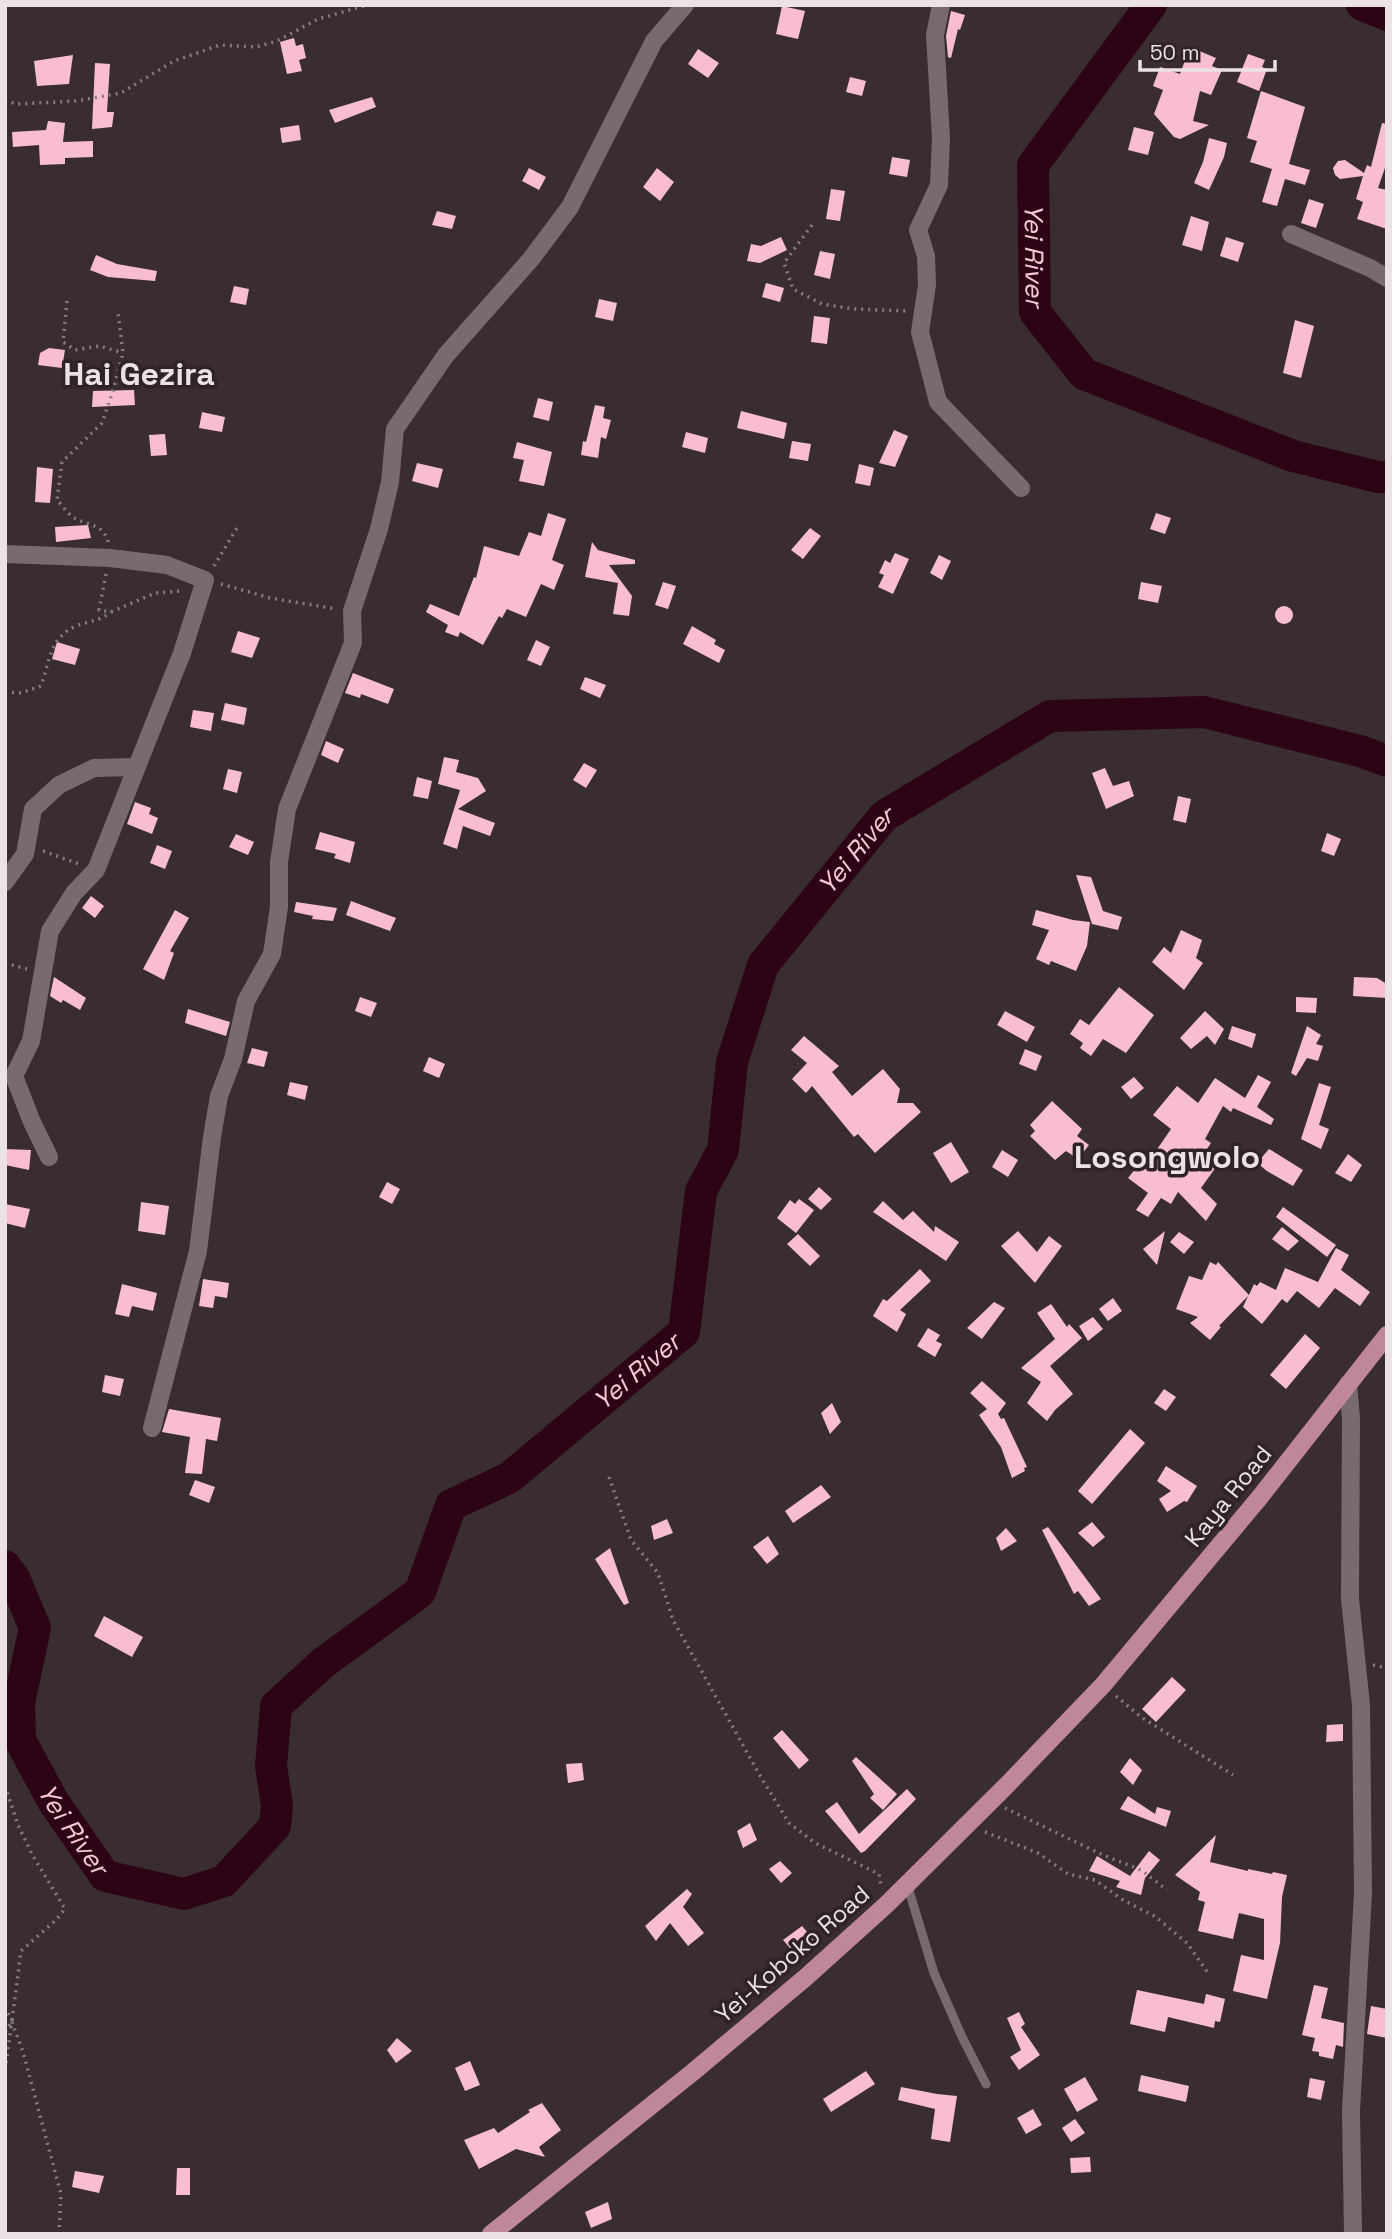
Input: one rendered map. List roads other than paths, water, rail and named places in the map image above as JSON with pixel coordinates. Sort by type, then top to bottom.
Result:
[{"type":"main road","name":"Kaya Road","points":[[1103,1685],[1260,1497],[1387,1335]]},
{"type":"main road","name":"Yei-Koboko Road","points":[[491,2234],[805,1978],[886,1905],[1103,1685]]},
{"type":"street","points":[[152,1428],[198,1251],[219,1096],[233,1059],[246,1001],[272,954],[279,907],[279,862],[287,809],[353,643],[352,611],[390,482],[395,429],[446,355],[531,259],[570,207],[654,41],[685,5]]},
{"type":"street","points":[[941,5],[934,36],[941,138],[939,185],[918,230],[926,256],[927,285],[919,332],[937,402],[1021,488]]},
{"type":"street","points":[[1291,234],[1387,278]]},
{"type":"street","points":[[5,554],[110,558],[167,565],[205,580],[182,653],[96,870],[74,893],[50,931],[31,1041],[14,1076],[49,1157]]},
{"type":"street","points":[[5,883],[25,854],[33,809],[59,785],[94,768],[136,767]]},
{"type":"street","points":[[1348,1384],[1351,1418],[1350,1599],[1361,1705],[1363,1893],[1351,2111],[1353,2234]]},
{"type":"lane","points":[[907,1884],[933,1973],[986,2084]]},
{"type":"waterway","name":"Yei River","points":[[1151,5],[1033,165],[1035,312],[1084,374],[1293,456],[1387,477]]},
{"type":"waterway","name":"Yei River","points":[[1362,5],[1387,15]]},
{"type":"waterway","name":"Yei River","points":[[5,1566],[14,1578],[35,1628],[19,1702],[20,1740],[53,1801],[105,1876],[184,1894],[224,1881],[275,1826],[277,1806],[271,1766],[276,1706],[323,1663],[420,1592],[451,1505],[509,1478],[684,1332],[701,1191],[723,1150],[732,1062],[763,965],[884,816],[1050,716],[1204,712],[1360,751],[1387,761]]},
{"type":"district","name":"Hai Gezira","points":[[139,374]]},
{"type":"district","name":"Losongwolo","points":[[1167,1157]]}]
